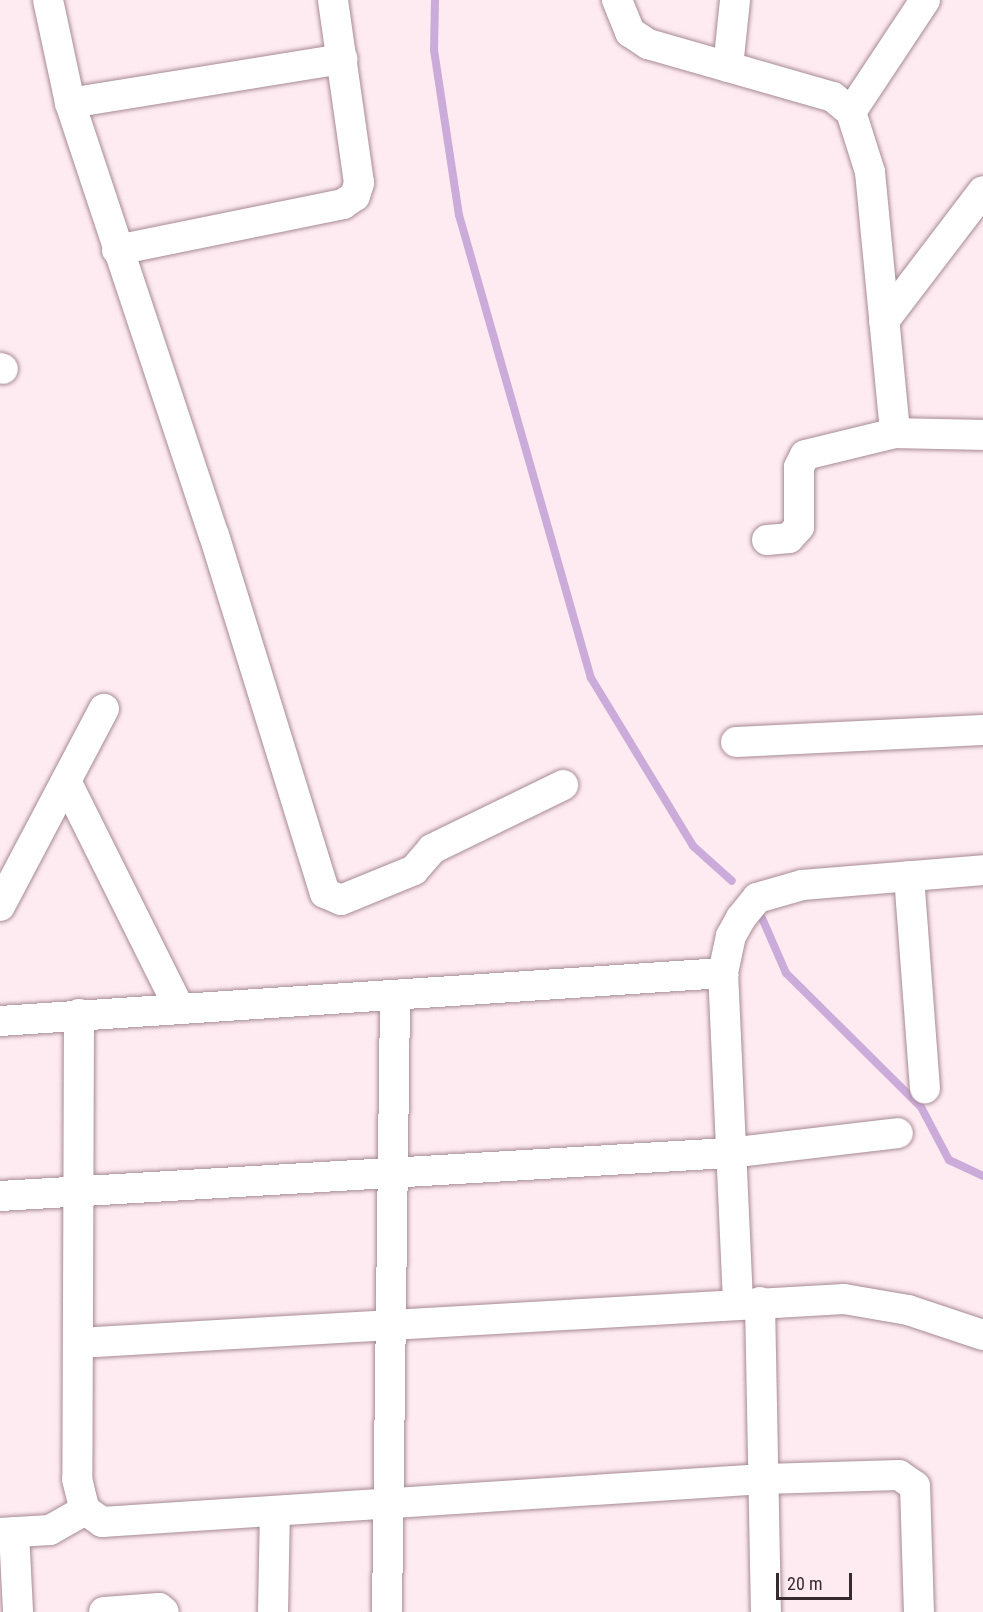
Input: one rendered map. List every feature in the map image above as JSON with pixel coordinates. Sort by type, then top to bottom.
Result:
[{"type":"street","points":[[48,0],[70,103],[117,250],[214,535],[325,893],[341,900],[414,870],[432,849],[562,785]]},
{"type":"street","points":[[117,250],[343,204],[355,196],[359,183],[333,0]]},
{"type":"street","points":[[616,0],[630,33],[648,44],[833,97],[851,112],[870,172],[895,433]]},
{"type":"street","points":[[728,67],[735,0]]},
{"type":"street","points":[[851,112],[925,0]]},
{"type":"street","points":[[70,103],[342,59]]},
{"type":"street","points":[[884,321],[983,191]]},
{"type":"street","points":[[767,540],[789,538],[799,528],[800,467],[805,455],[895,433],[983,435]]},
{"type":"street","points":[[0,906],[104,709]]},
{"type":"street","points":[[736,742],[983,730]]},
{"type":"street","points":[[66,781],[179,1008]]},
{"type":"street","points":[[766,1612],[764,1479],[749,1302],[729,1153],[723,973],[731,936],[757,898],[802,885],[983,870]]},
{"type":"street","points":[[909,876],[925,1088]]},
{"type":"street","points":[[0,1021],[79,1014],[395,997],[723,973]]},
{"type":"street","points":[[387,1612],[393,1324],[392,1171],[395,997]]},
{"type":"street","points":[[79,1014],[77,1479],[85,1510],[102,1522],[764,1479],[899,1475],[911,1479],[915,1486],[919,1612]]},
{"type":"street","points":[[0,1196],[78,1193],[392,1171],[729,1153],[898,1133]]},
{"type":"street","points":[[78,1343],[749,1302],[844,1299],[908,1310],[983,1335]]},
{"type":"street","points":[[18,1612],[7,1533],[50,1530],[85,1510]]},
{"type":"street","points":[[273,1612],[275,1512]]},
{"type":"street","points":[[104,1612],[159,1608],[164,1612]]},
{"type":"waterway","points":[[435,0],[434,50],[459,215],[591,678],[693,846],[732,881]]},
{"type":"waterway","points":[[762,918],[786,973],[921,1107],[949,1160],[983,1176]]}]
